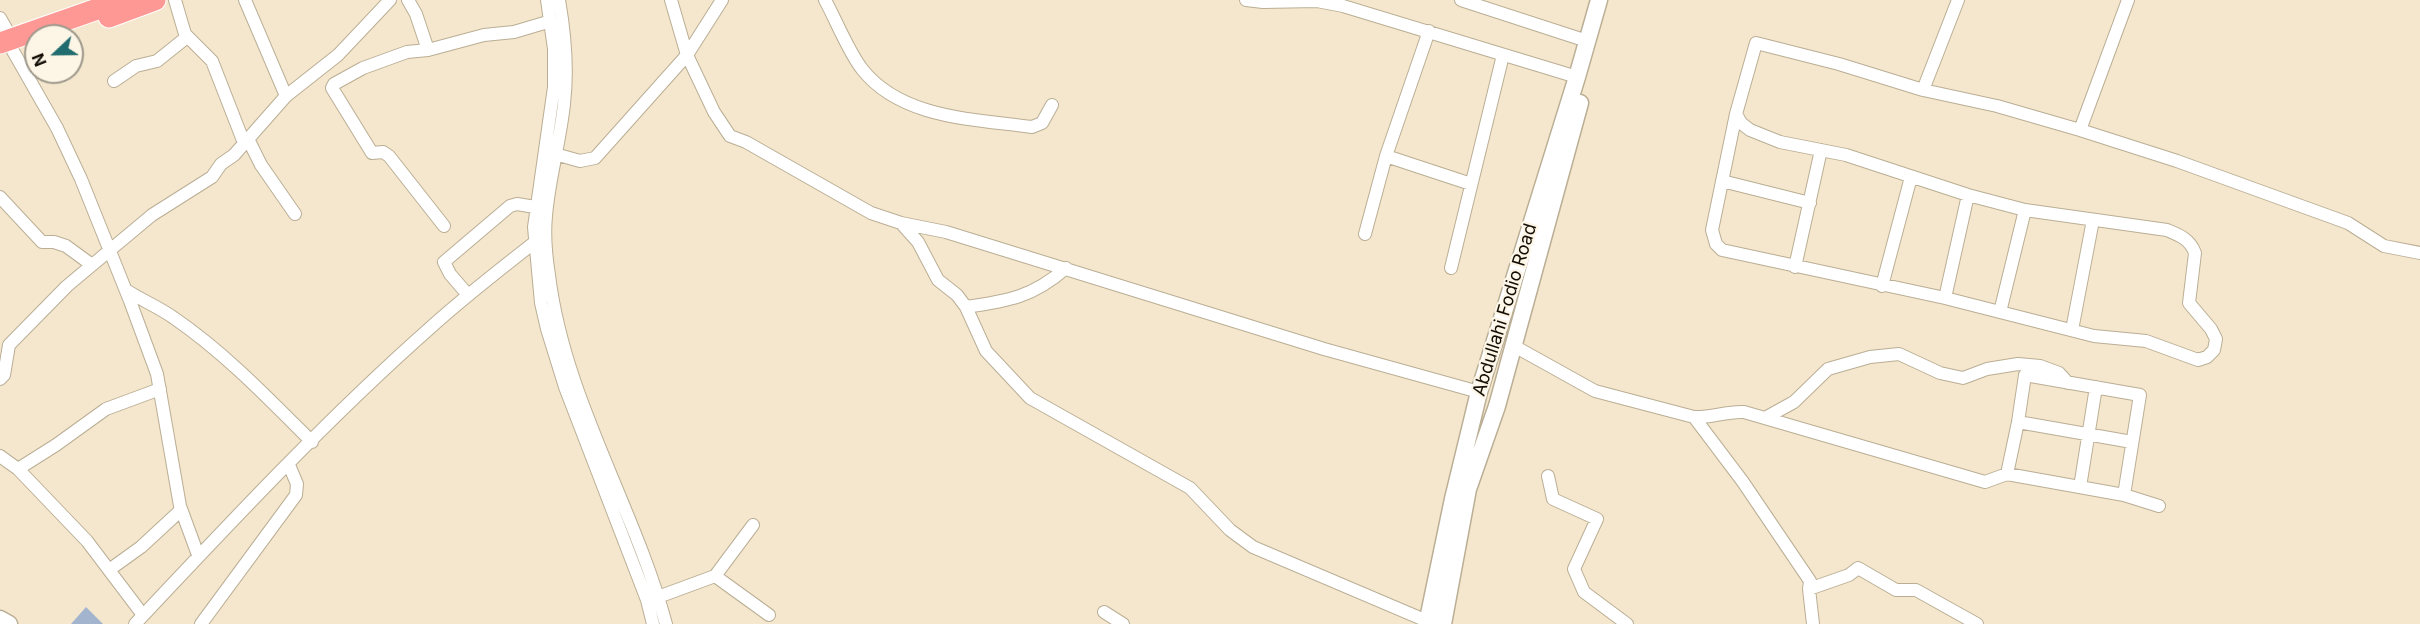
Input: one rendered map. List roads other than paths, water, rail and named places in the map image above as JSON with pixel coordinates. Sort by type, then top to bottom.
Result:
[{"type":"highway","points":[[84,26],[155,0]]},
{"type":"highway","points":[[6,47],[110,2]]},
{"type":"highway","points":[[6,47],[24,45]]},
{"type":"main road","name":"Abdullahi Fodio Road","points":[[1432,623],[1453,499],[1479,392],[1599,0]]},
{"type":"main road","name":"Abdullahi Fodio Road","points":[[1432,623],[1468,489],[1497,406],[1609,0]]},
{"type":"main road","points":[[0,619],[9,624]]},
{"type":"street","points":[[175,0],[181,27],[212,61],[246,141],[295,214]]},
{"type":"street","points":[[245,0],[286,96]]},
{"type":"street","points":[[0,379],[4,375],[9,345],[67,286],[152,215],[212,177],[221,164],[234,155],[286,96],[338,55],[390,0]]},
{"type":"street","points":[[408,0],[416,14],[428,50]]},
{"type":"street","points":[[547,0],[551,21],[554,87],[535,207],[535,242],[542,303],[554,354],[647,600],[653,624]]},
{"type":"street","points":[[559,0],[565,48],[565,88],[545,227],[548,274],[558,326],[576,383],[658,597],[666,624]]},
{"type":"street","points":[[671,0],[687,55],[714,112],[730,136],[746,142],[871,213],[901,223],[945,232],[1324,349],[1479,392]]},
{"type":"street","points":[[555,154],[580,161],[595,158],[687,55],[723,0]]},
{"type":"street","points":[[825,0],[862,69],[897,98],[935,113],[1032,127],[1042,123],[1052,105]]},
{"type":"street","points":[[1246,0],[1317,1],[1344,6],[1577,77]]},
{"type":"street","points":[[1461,0],[1587,40]]},
{"type":"street","points":[[1923,90],[1958,0]]},
{"type":"street","points":[[2080,130],[2128,0]]},
{"type":"street","points":[[0,18],[6,47],[57,128],[126,290],[157,374],[181,510],[198,555]]},
{"type":"street","points":[[444,226],[389,156],[383,152],[372,153],[332,88],[333,84],[363,68],[407,52],[428,50],[484,35],[514,32],[551,21]]},
{"type":"street","points":[[1365,234],[1386,156],[1429,31]]},
{"type":"street","points":[[114,81],[136,66],[157,61],[188,37]]},
{"type":"street","points":[[1736,114],[1741,123],[1750,130],[1780,142],[1846,155],[1968,195],[2025,210],[2167,230],[2188,241],[2195,253],[2189,303],[2211,329],[2216,339],[2214,350],[2207,357],[2198,360],[2146,342],[2094,336],[1945,298],[1726,252],[1719,247],[1714,239],[1713,230],[1736,114],[1756,43],[1839,64],[1923,90],[1997,106],[2080,130],[2177,161],[2348,223],[2384,246],[2420,253]]},
{"type":"street","points":[[1450,268],[1503,55]]},
{"type":"street","points":[[1795,267],[1821,150]]},
{"type":"street","points":[[1386,156],[1471,184]]},
{"type":"street","points":[[1882,286],[1911,177]]},
{"type":"street","points":[[1722,182],[1810,203]]},
{"type":"street","points":[[1945,298],[1968,195]]},
{"type":"street","points":[[0,197],[42,242],[54,242],[66,246],[92,265]]},
{"type":"street","points":[[468,295],[450,274],[444,262],[510,206],[517,204],[535,207]]},
{"type":"street","points":[[2000,312],[2025,210]]},
{"type":"street","points":[[2072,330],[2092,220]]},
{"type":"street","points":[[901,223],[918,242],[938,280],[957,295],[966,307],[986,351],[1030,398],[1190,488],[1230,530],[1253,548],[1432,623]]},
{"type":"street","points":[[0,456],[18,469],[87,541],[110,570],[139,620],[198,555],[420,337],[468,295],[535,242]]},
{"type":"street","points":[[966,307],[1008,301],[1047,285],[1066,268]]},
{"type":"street","points":[[126,290],[172,317],[206,342],[247,378],[312,442]]},
{"type":"street","points":[[1514,346],[1595,391],[1694,417],[1706,417],[1730,411],[1744,412],[1985,482],[2007,474],[2124,495],[2159,506]]},
{"type":"street","points":[[1765,418],[1794,402],[1828,369],[1870,357],[1899,354],[1940,373],[1964,378],[1987,369],[2018,364],[2040,366],[2059,373],[2068,383]]},
{"type":"street","points":[[2007,474],[2025,375],[2096,387],[2140,395],[2124,495]]},
{"type":"street","points":[[2080,487],[2096,387]]},
{"type":"street","points":[[18,469],[106,409],[160,389]]},
{"type":"street","points":[[1694,417],[1749,491],[1810,581],[1813,624]]},
{"type":"street","points":[[2018,422],[2132,442]]},
{"type":"street","points":[[201,624],[296,495],[297,484],[289,465]]},
{"type":"street","points":[[1548,476],[1553,499],[1597,519],[1574,569],[1584,592],[1627,624]]},
{"type":"street","points":[[110,570],[141,547],[181,510]]},
{"type":"street","points":[[658,597],[715,576],[753,525]]},
{"type":"street","points":[[1809,589],[1849,575],[1858,568],[1896,590],[1916,590],[1977,624]]},
{"type":"street","points":[[715,576],[769,615]]},
{"type":"street","points":[[1104,612],[1123,624]]},
{"type":"water","points":[[86,607],[103,624],[71,624]]}]
